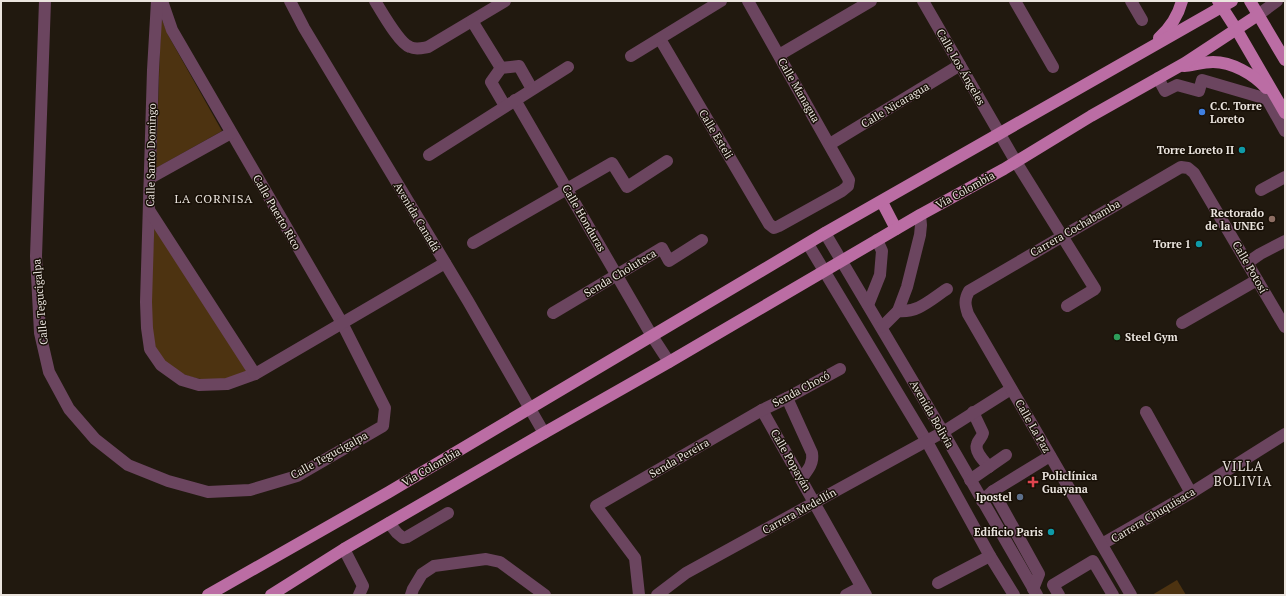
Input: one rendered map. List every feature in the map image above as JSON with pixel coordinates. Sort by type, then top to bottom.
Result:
[{"type":"main road","points":[[1148,48],[1166,32],[1174,20],[1182,1]]},
{"type":"main road","points":[[1250,1],[1285,60]]},
{"type":"main road","points":[[1224,3],[1275,110]]},
{"type":"main road","name":"Vía Colombia","points":[[208,595],[396,488],[826,233],[1224,3]]},
{"type":"main road","name":"Vía Colombia","points":[[272,595],[389,522],[669,362],[920,215],[1016,162],[1091,116],[1177,67],[1237,30],[1258,15]]},
{"type":"main road","points":[[1177,67],[1213,62],[1243,70],[1257,79],[1275,110]]},
{"type":"main road","points":[[882,202],[896,229]]},
{"type":"street","name":"Calle Tegucigalpa","points":[[45,1],[36,256],[40,326],[49,372],[69,409],[95,439],[128,465],[168,480],[208,492],[250,490],[297,476],[383,426]]},
{"type":"street","name":"Calle Santo Domingo","points":[[157,1],[153,70],[149,210],[255,374]]},
{"type":"street","name":"Calle Puerto Rico","points":[[162,1],[172,30],[342,323],[385,408],[383,426]]},
{"type":"street","name":"Avenida Canadá","points":[[290,1],[304,28],[445,263],[544,433]]},
{"type":"street","points":[[375,1],[398,37],[408,47],[418,49],[428,47],[505,1]]},
{"type":"street","points":[[631,56],[721,1]]},
{"type":"street","name":"Calle Managua","points":[[748,1],[849,180]]},
{"type":"street","points":[[778,55],[871,1]]},
{"type":"street","name":"Calle Los Ángeles","points":[[923,1],[999,134],[1095,289],[1067,306]]},
{"type":"street","points":[[1015,1],[1054,67]]},
{"type":"street","points":[[1131,1],[1142,20]]},
{"type":"street","points":[[1258,15],[1277,1]]},
{"type":"street","points":[[472,21],[500,68],[519,66],[532,89]]},
{"type":"street","name":"Calle Esteli","points":[[660,39],[769,224],[774,228],[842,192],[848,186],[849,180]]},
{"type":"street","name":"Calle Nicaragua","points":[[830,144],[960,65]]},
{"type":"street","points":[[429,155],[568,66]]},
{"type":"street","name":"Calle Honduras","points":[[500,68],[491,82],[510,103],[566,189],[652,336]]},
{"type":"street","points":[[1158,78],[1165,90],[1177,85],[1199,91],[1202,80],[1267,99],[1275,110],[1285,131]]},
{"type":"street","points":[[150,178],[231,133]]},
{"type":"street","points":[[473,243],[612,162],[627,187],[667,161]]},
{"type":"street","name":"Carrera Cochabamba","points":[[966,297],[969,291],[976,286],[1062,236],[1181,167],[1188,168]]},
{"type":"street","name":"Calle Potosí","points":[[1188,168],[1194,173],[1285,327]]},
{"type":"street","points":[[1261,190],[1285,177]]},
{"type":"street","points":[[149,210],[146,302],[147,328],[150,349],[161,365],[182,380],[199,385],[227,384],[255,374],[445,263]]},
{"type":"street","points":[[882,328],[898,311],[907,287],[913,266],[921,225],[920,215]]},
{"type":"street","name":"Avenida Bolivia","points":[[826,233],[1035,592]]},
{"type":"street","name":"Senda Choluteca","points":[[553,313],[662,248],[669,261],[702,240]]},
{"type":"street","points":[[868,305],[880,275],[882,251],[877,240]]},
{"type":"street","points":[[1248,263],[1260,254],[1285,241]]},
{"type":"street","name":"Avenida Bolivia","points":[[808,244],[926,440],[990,556],[1014,595]]},
{"type":"street","points":[[1182,323],[1257,280]]},
{"type":"street","points":[[898,311],[906,312],[915,310],[947,289]]},
{"type":"street","name":"Calle La Paz","points":[[966,297],[965,305],[968,314],[1131,595]]},
{"type":"street","points":[[652,336],[669,362]]},
{"type":"street","name":"Senda Chocó","points":[[762,410],[840,369]]},
{"type":"street","name":"Carrera Medellín","points":[[657,595],[686,573],[943,432],[1011,389]]},
{"type":"street","points":[[787,398],[813,458],[811,466],[801,479]]},
{"type":"street","name":"Calle Popayán","points":[[762,410],[863,591]]},
{"type":"street","name":"Senda Pereira","points":[[639,595],[635,558],[596,506],[762,410]]},
{"type":"street","points":[[973,412],[983,433],[977,444],[977,450],[989,467]]},
{"type":"street","points":[[1146,412],[1191,492]]},
{"type":"street","name":"Carrera Chuquisaca","points":[[1102,544],[1191,492],[1285,434]]},
{"type":"street","points":[[970,480],[1006,455]]},
{"type":"street","points":[[982,501],[993,491],[1050,456]]},
{"type":"street","points":[[993,491],[1038,574],[1035,592]]},
{"type":"street","points":[[389,522],[397,533],[403,538],[448,513]]},
{"type":"street","points":[[344,549],[363,586],[360,595]]},
{"type":"street","points":[[938,583],[990,556]]},
{"type":"street","points":[[411,595],[422,574],[434,566],[486,559],[500,562],[545,595]]},
{"type":"street","points":[[1059,595],[1053,585],[1093,561],[1113,595]]},
{"type":"street","points":[[846,595],[863,591]]},
{"type":"shaded area","points":[[161,17],[168,35],[222,131],[156,168]]},
{"type":"shaded area","points":[[154,224],[249,371],[226,380],[204,380],[184,375],[167,365],[161,358],[154,345],[152,331]]},
{"type":"shaded area","points":[[1177,580],[1186,595],[1152,595]]},
{"type":"place","name":"C.C. Torre Loreto","points":[[1202,112]]},
{"type":"place","name":"Torre Loreto II","points":[[1242,150]]},
{"type":"place","name":"Rectorado de la UNEG","points":[[1272,219]]},
{"type":"place","name":"Torre 1","points":[[1199,244]]},
{"type":"place","name":"Steel Gym","points":[[1117,337]]},
{"type":"place","name":"Policlínica Guayana","points":[[1033,482]]},
{"type":"place","name":"Ipostel","points":[[1020,497]]},
{"type":"place","name":"Edificio Paris","points":[[1051,532]]},
{"type":"district","name":"LA CORNISA","points":[[214,199]]},
{"type":"district","name":"VILLA BOLIVIA","points":[[1243,474]]}]
